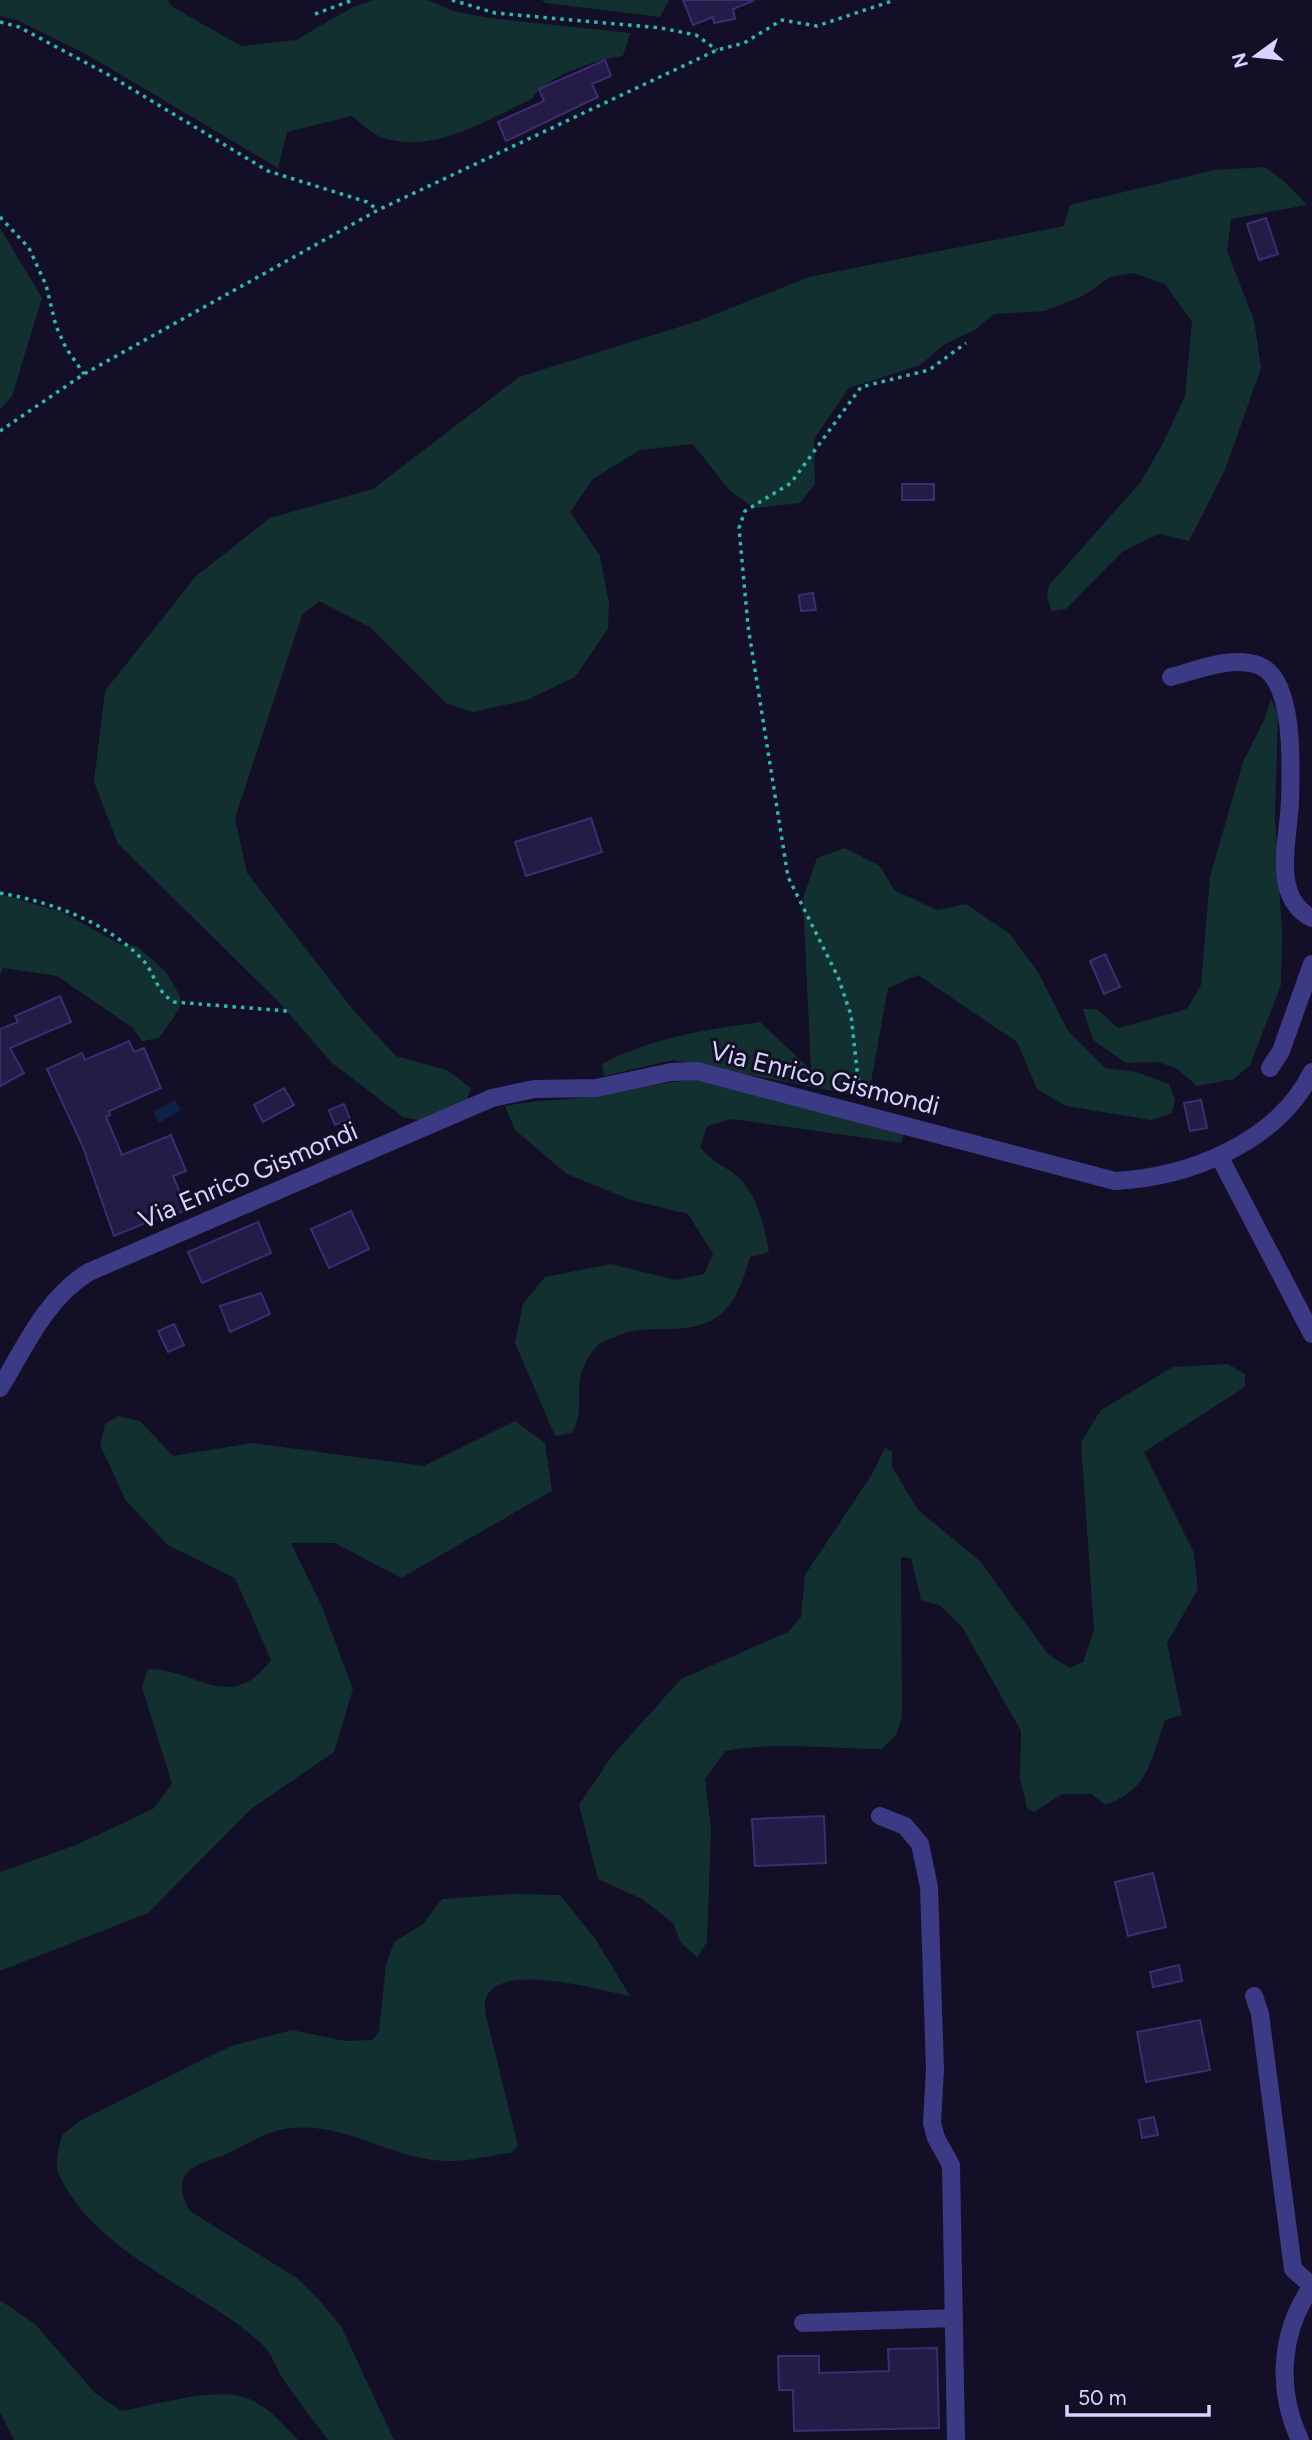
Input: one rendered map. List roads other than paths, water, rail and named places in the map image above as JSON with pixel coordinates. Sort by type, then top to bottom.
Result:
[{"type":"street","points":[[1171,677],[1225,663],[1258,666],[1278,684],[1286,703],[1288,726],[1290,802],[1284,846],[1287,880],[1293,903],[1301,913],[1312,919]]},
{"type":"street","points":[[1270,1068],[1281,1051],[1312,964]]},
{"type":"street","name":"Via Enrico Gismondi","points":[[0,1388],[43,1317],[65,1291],[89,1272],[500,1096],[534,1090],[605,1086],[690,1070],[862,1113],[1071,1172],[1115,1181],[1146,1180],[1219,1156],[1254,1136],[1283,1112],[1312,1072]]},
{"type":"street","points":[[1219,1156],[1312,1334]]},
{"type":"street","points":[[880,1816],[905,1826],[920,1844],[929,1887],[935,2069],[932,2123],[936,2138],[951,2165],[956,2440]]},
{"type":"street","points":[[1254,1996],[1260,2014],[1293,2269],[1312,2286],[1293,2320],[1284,2367],[1289,2410],[1300,2440]]},
{"type":"street","points":[[803,2323],[954,2318]]},
{"type":"water","points":[[175,1100],[181,1110],[159,1123],[153,1112]]}]
